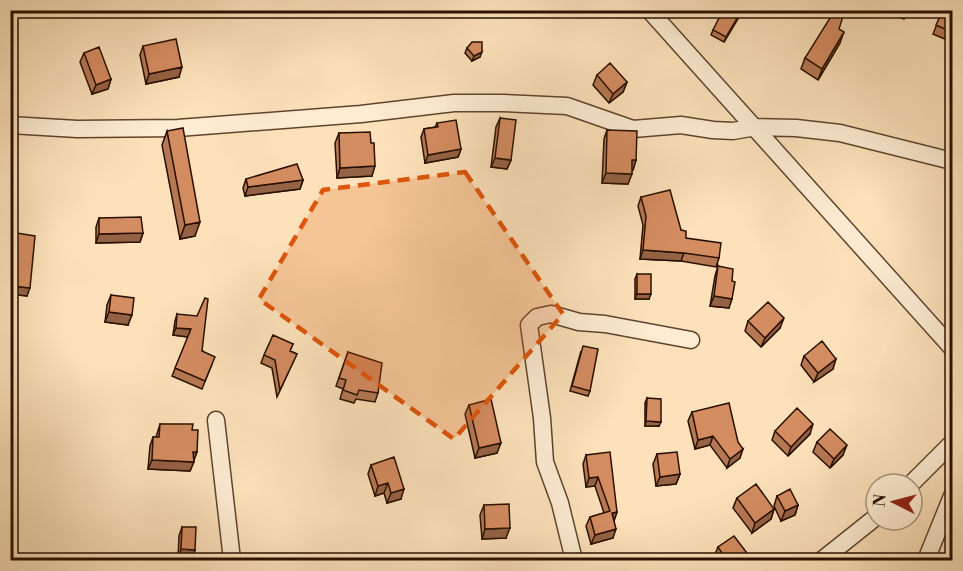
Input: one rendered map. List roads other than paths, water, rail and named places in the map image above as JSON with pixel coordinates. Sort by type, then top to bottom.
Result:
[{"type":"street","points":[[650,10],[952,348]]},
{"type":"street","points":[[10,125],[77,129],[178,128],[361,114],[464,103],[567,106],[633,129],[681,125],[733,131],[756,127],[796,128],[840,133],[952,161]]},
{"type":"street","points":[[574,561],[560,503],[545,462],[542,418],[529,326],[537,316],[551,314],[691,340]]},
{"type":"street","points":[[216,420],[232,561]]},
{"type":"street","points":[[923,472],[952,443]]},
{"type":"street","points":[[927,561],[952,496]]},
{"type":"street","points":[[822,561],[864,527]]}]
